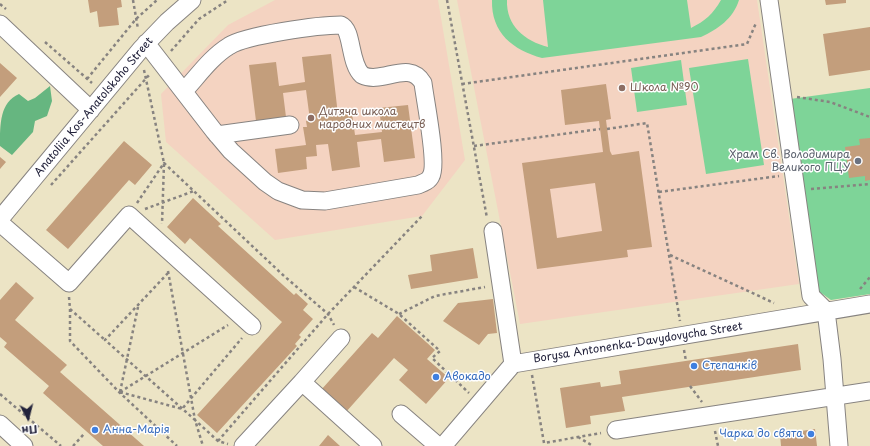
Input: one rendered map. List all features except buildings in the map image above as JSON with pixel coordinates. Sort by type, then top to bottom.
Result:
[{"type":"street","name":"Anatoliia Kos-Anatolskoho Street","points":[[0,219],[92,110],[143,46],[192,0]]},
{"type":"street","points":[[769,0],[811,296],[826,311],[832,359],[839,446]]},
{"type":"street","points":[[6,19],[92,110]]},
{"type":"street","points":[[143,46],[161,62],[184,92],[217,135],[248,168],[265,182],[290,197],[302,200],[325,201],[409,188],[429,179],[434,169],[423,83],[420,77],[408,71],[376,78],[362,75],[355,65],[347,30],[341,25],[258,36],[231,45],[210,62],[184,92]]},
{"type":"street","points":[[217,135],[290,125]]},
{"type":"street","points":[[0,223],[69,283],[130,214],[247,322]]},
{"type":"street","points":[[443,446],[480,403],[521,362],[501,284],[493,231]]},
{"type":"street","name":"Borysa Antonenka-Davydovycha Street","points":[[521,362],[870,304]]},
{"type":"street","points":[[243,446],[341,338]]},
{"type":"street","points":[[302,382],[373,446]]},
{"type":"street","points":[[616,430],[870,391]]},
{"type":"street","points":[[401,414],[438,446]]},
{"type":"street","points":[[0,424],[24,446]]},
{"type":"path","points":[[133,0],[143,46]]},
{"type":"path","points":[[87,79],[136,19],[157,0]]},
{"type":"path","points":[[46,190],[199,19],[228,0]]},
{"type":"path","points":[[447,0],[486,217],[493,231]]},
{"type":"path","points":[[0,4],[6,19]]},
{"type":"path","points":[[462,84],[747,44],[756,22]]},
{"type":"path","points":[[41,39],[120,108]]},
{"type":"path","points":[[783,96],[806,97],[830,102],[870,117]]},
{"type":"path","points":[[607,128],[647,123],[682,335]]},
{"type":"path","points":[[474,146],[600,129]]},
{"type":"path","points":[[130,214],[164,163],[328,314]]},
{"type":"path","points":[[659,192],[783,175],[796,191],[870,184]]},
{"type":"path","points":[[130,214],[194,191]]},
{"type":"path","points":[[218,441],[328,314],[422,216]]},
{"type":"path","points":[[669,255],[801,316]]},
{"type":"path","points":[[105,340],[168,272]]},
{"type":"path","points":[[69,283],[70,341],[120,392],[177,446]]},
{"type":"path","points":[[399,314],[436,296],[501,284]]},
{"type":"path","points":[[354,287],[399,314],[440,351],[432,358],[480,403]]},
{"type":"path","points":[[120,392],[138,306]]},
{"type":"path","points":[[70,309],[195,420],[204,446]]},
{"type":"path","points":[[120,392],[146,376],[247,322]]},
{"type":"path","points":[[182,409],[247,322]]},
{"type":"path","points":[[521,362],[544,443],[616,430]]},
{"type":"path","points":[[120,392],[182,409]]},
{"type":"path","points":[[0,394],[61,446]]},
{"type":"path","points":[[73,446],[84,434]]},
{"type":"path","points":[[578,437],[593,446]]},
{"type":"shaded area","name":"Дитяча школа народних мистецтв","points":[[275,0],[438,0],[465,160],[422,216],[275,240],[166,142],[161,94],[228,25]]},
{"type":"shaded area","name":"Школа №90","points":[[457,0],[757,0],[799,284],[520,324]]},
{"type":"green space","points":[[492,0],[507,0],[510,17],[513,25],[518,31],[532,41],[548,47],[543,0],[687,0],[691,28],[708,17],[721,0],[739,0],[733,13],[724,23],[701,37],[542,58],[531,55],[513,45],[506,38],[495,22]]},
{"type":"green space","points":[[748,59],[764,165],[706,174],[689,68]]},
{"type":"green space","points":[[681,60],[687,105],[637,112],[631,68]]},
{"type":"green space","points":[[50,86],[52,101],[47,116],[35,121],[33,132],[12,155],[0,146],[2,115],[8,102],[19,94],[28,101],[35,98]]},
{"type":"green space","points":[[870,88],[870,294],[831,300],[817,290],[790,99]]},
{"type":"place","name":"Школа №90","points":[[622,88]]},
{"type":"place","name":"Дитяча школа народних мистецтв","points":[[311,118]]},
{"type":"place","name":"Храм Св. Володимира Великого ПЦУ","points":[[858,161]]},
{"type":"place","name":"Степанків","points":[[694,366]]},
{"type":"place","name":"Авокадо","points":[[436,377]]},
{"type":"place","name":"Анна-Марія","points":[[95,430]]},
{"type":"place","name":"Чарка до свята","points":[[811,434]]}]
